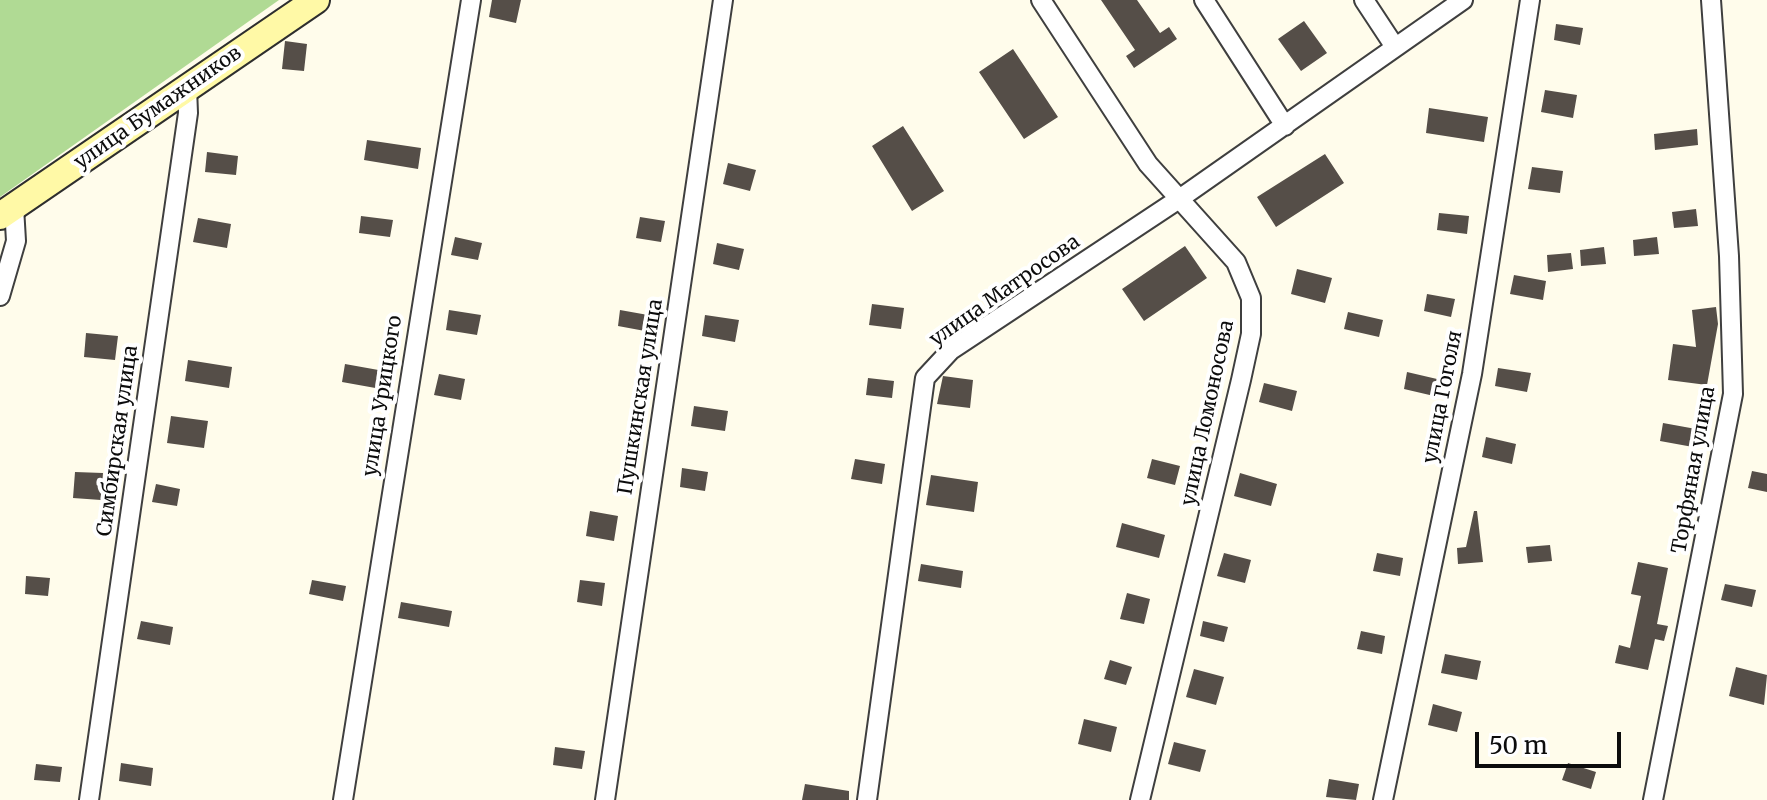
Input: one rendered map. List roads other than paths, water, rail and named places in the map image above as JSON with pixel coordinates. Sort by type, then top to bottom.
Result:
[{"type":"street","name":"улица Бумажников","points":[[7,212],[316,0]]},
{"type":"street","name":"улица Урицкого","points":[[343,800],[471,0]]},
{"type":"street","name":"Пушкинская улица","points":[[605,800],[723,0]]},
{"type":"street","name":"улица Ломоносова","points":[[1041,0],[1148,164],[1182,197],[1236,262],[1251,298],[1251,334],[1140,800]]},
{"type":"street","points":[[1204,0],[1285,126]]},
{"type":"street","points":[[1364,0],[1395,47]]},
{"type":"street","name":"улица Матросова","points":[[867,800],[925,378],[951,350],[1182,197],[1463,0]]},
{"type":"street","name":"улица Гоголя","points":[[1383,800],[1472,374],[1530,0]]},
{"type":"street","name":"Торфяная улица","points":[[1653,800],[1733,394],[1729,256],[1711,0]]},
{"type":"street","name":"Симбирская улица","points":[[89,800],[188,113],[187,88]]},
{"type":"street","points":[[0,296],[16,241],[7,212]]}]
